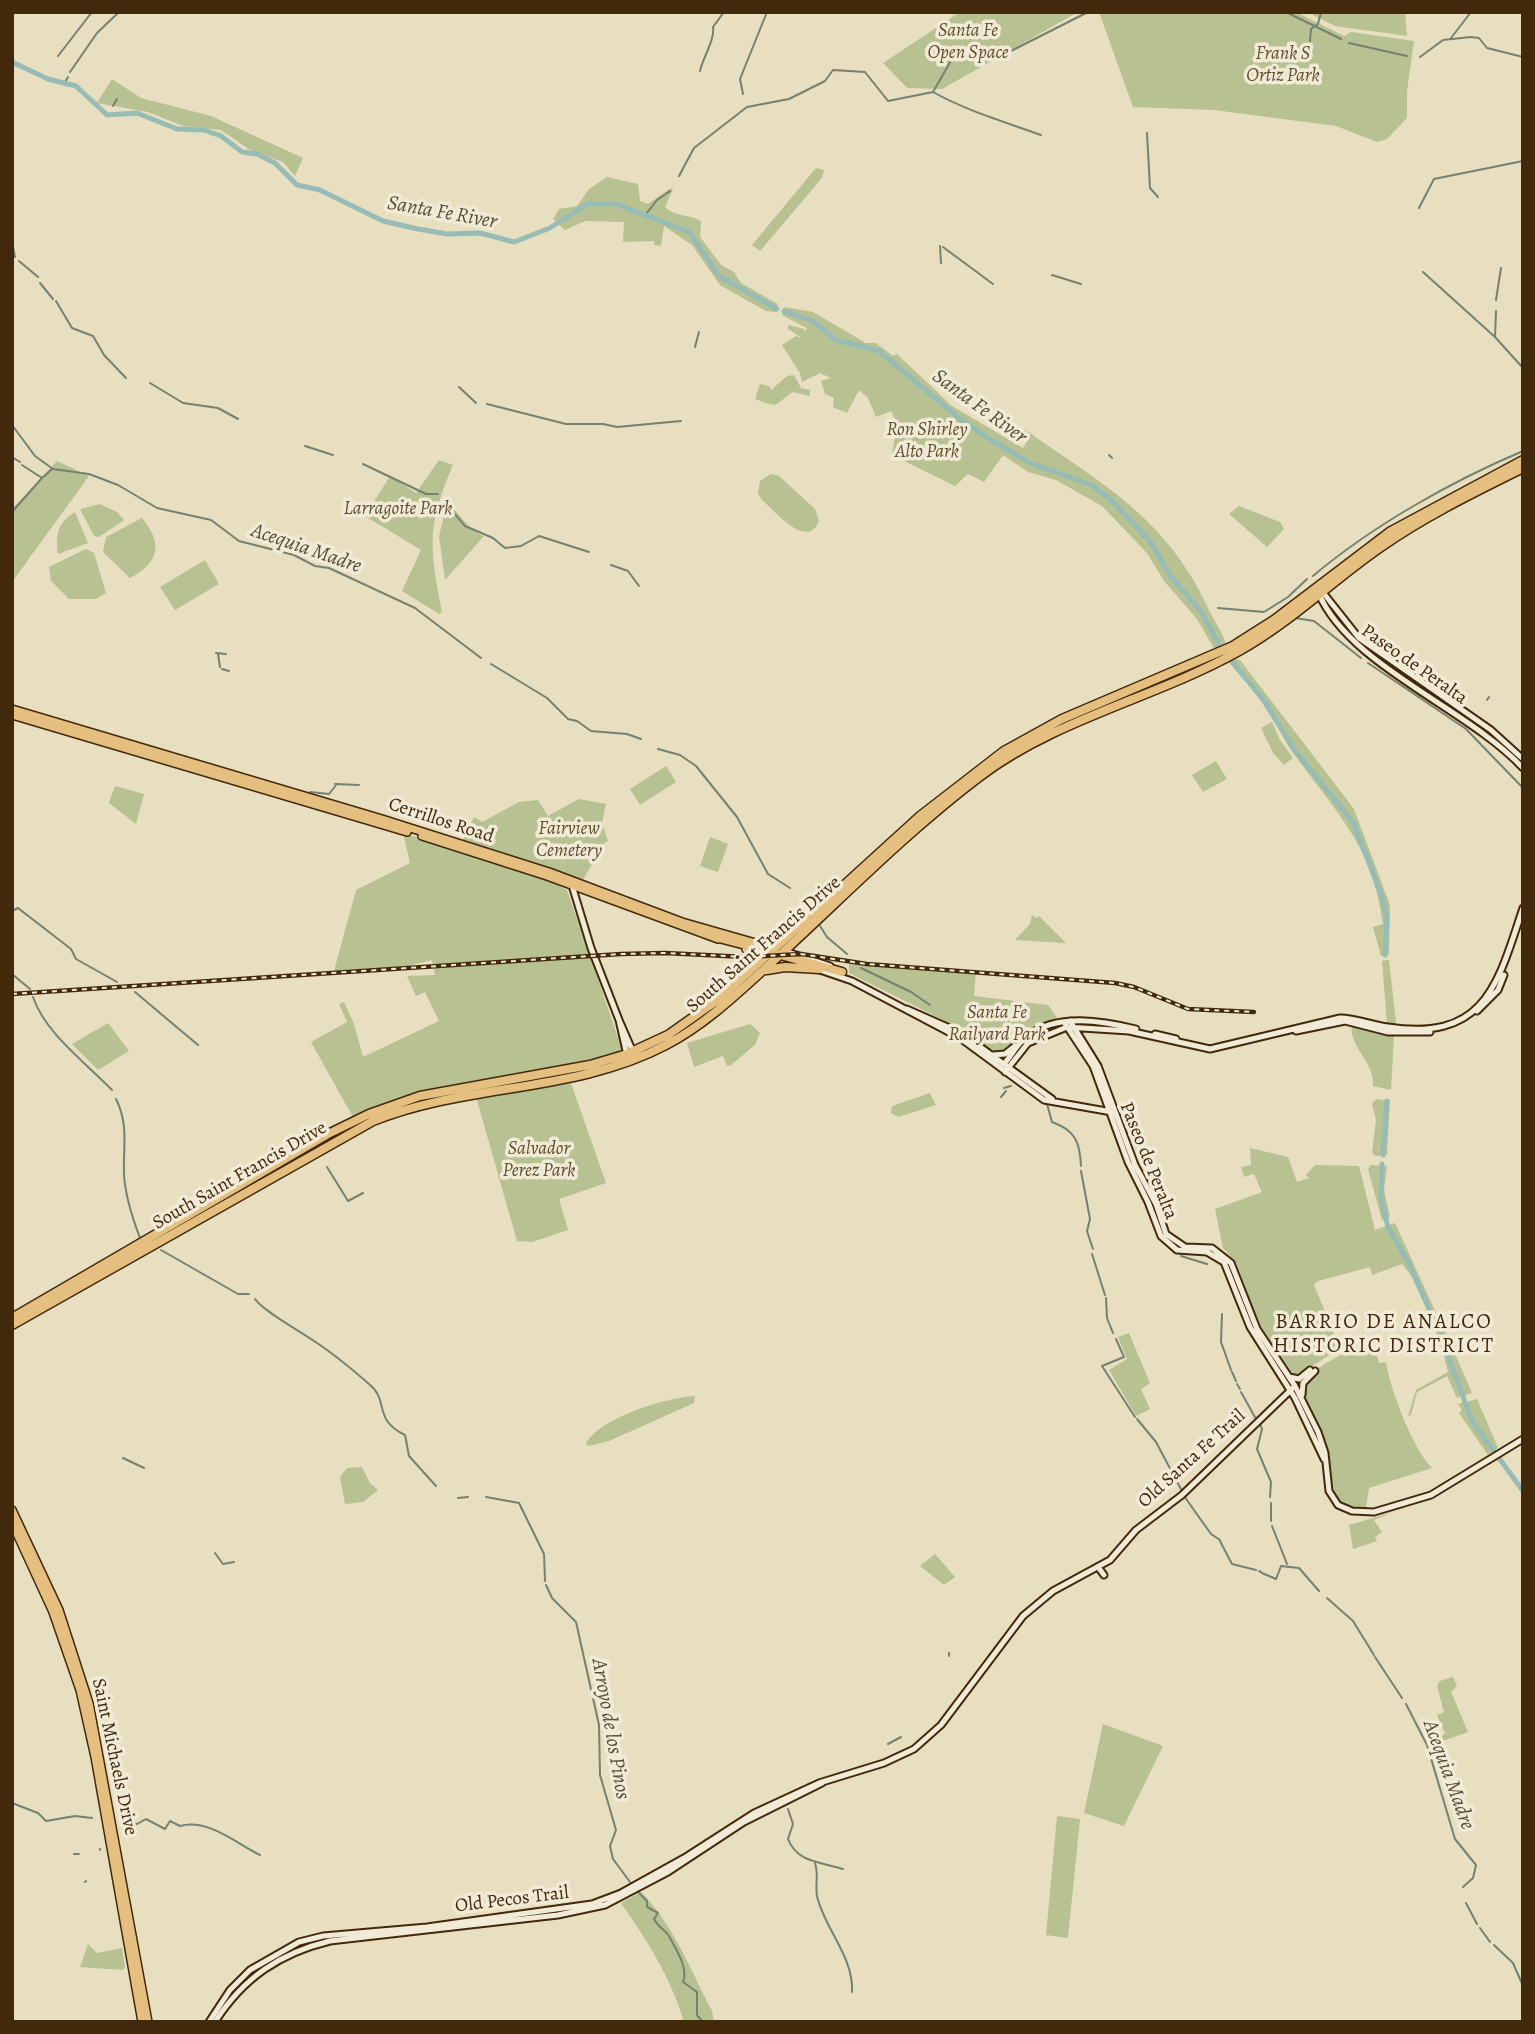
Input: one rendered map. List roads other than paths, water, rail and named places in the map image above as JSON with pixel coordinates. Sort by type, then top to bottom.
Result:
[{"type":"highway","points":[[1319,591],[1402,525],[1523,460]]},
{"type":"highway","points":[[1239,647],[1403,532],[1523,468]]},
{"type":"highway","name":"South Saint Francis Drive","points":[[14,1322],[373,1121],[436,1100],[588,1074],[696,1027],[753,980],[775,952],[818,909],[951,789],[1004,751],[1062,719],[1239,647]]},
{"type":"highway","name":"South Saint Francis Drive","points":[[14,1322],[45,1298],[319,1139],[369,1114],[434,1092],[631,1057],[702,1013],[758,964],[795,941],[950,800],[993,766],[1051,734],[1199,671],[1239,647]]},
{"type":"highway","points":[[715,937],[842,972]]},
{"type":"highway","points":[[795,941],[793,947],[801,955]]},
{"type":"highway","points":[[753,980],[774,967],[819,970]]},
{"type":"highway","points":[[12,1311],[45,1298]]},
{"type":"main road","name":"Paseo de Peralta","points":[[1319,591],[1359,638],[1491,730],[1521,757]]},
{"type":"main road","name":"Paseo de Peralta","points":[[1319,591],[1351,641],[1483,732],[1523,768]]},
{"type":"main road","name":"Cerrillos Road","points":[[12,712],[365,813],[571,883],[715,937]]},
{"type":"main road","points":[[571,883],[631,1057]]},
{"type":"main road","name":"Cerrillos Road","points":[[623,904],[775,952],[852,981],[960,1038],[1055,1101],[1114,1113]]},
{"type":"main road","points":[[1293,1030],[1322,1021],[1349,1018],[1391,1030],[1428,1029],[1444,1025],[1484,1001],[1499,978],[1523,908]]},
{"type":"main road","points":[[1329,1024],[1357,1022],[1391,1030],[1423,1033],[1446,1028],[1487,1003],[1500,987],[1523,919]]},
{"type":"main road","name":"Cerrillos Road","points":[[775,952],[801,955],[842,972],[852,981]]},
{"type":"main road","name":"Cerrillos Road","points":[[904,1009],[916,1010],[952,1027],[1006,1068]]},
{"type":"main road","points":[[1006,1068],[1034,1039],[1069,1024],[1129,1031],[1192,1047],[1304,1029],[1349,1018]]},
{"type":"main road","points":[[1304,1029],[1322,1021]]},
{"type":"main road","name":"Paseo de Peralta","points":[[1069,1024],[1114,1113],[1139,1178]]},
{"type":"main road","name":"Paseo de Peralta","points":[[1069,1024],[1098,1066],[1128,1162],[1150,1198],[1168,1236],[1179,1245],[1207,1246],[1228,1259],[1262,1336],[1288,1376],[1325,1462]]},
{"type":"main road","points":[[990,1054],[1005,1054],[1028,1035],[1069,1024],[1122,1026],[1211,1046]]},
{"type":"main road","points":[[1006,1068],[1028,1035]]},
{"type":"main road","points":[[1097,1077],[1105,1104],[1099,1110]]},
{"type":"main road","points":[[1125,1150],[1135,1165]]},
{"type":"main road","name":"Paseo de Peralta","points":[[1150,1198],[1161,1236],[1169,1245],[1184,1252],[1207,1252],[1224,1262],[1252,1331],[1312,1420],[1324,1447],[1329,1491],[1336,1503],[1345,1509],[1370,1513],[1433,1494],[1523,1439]]},
{"type":"main road","points":[[1220,1248],[1233,1261],[1235,1272]]},
{"type":"main road","points":[[1252,1331],[1262,1336]]},
{"type":"main road","points":[[1288,1376],[1297,1379],[1313,1370],[1301,1390],[1312,1420]]},
{"type":"main road","name":"Old Santa Fe Trail","points":[[1112,1558],[1136,1530],[1182,1495],[1292,1388]]},
{"type":"main road","name":"Saint Michaels Drive","points":[[12,1510],[51,1590],[76,1656],[93,1720],[142,2022]]},
{"type":"main road","name":"Saint Michaels Drive","points":[[12,1523],[63,1637],[104,1792]]},
{"type":"main road","name":"Old Pecos Trail","points":[[209,2022],[230,1990],[250,1970],[299,1942],[323,1936],[427,1927],[593,1904],[621,1893],[684,1858],[742,1818],[822,1783],[884,1763],[931,1736],[1019,1619],[1049,1593],[1112,1558]]},
{"type":"main road","points":[[1098,1567],[1104,1576]]},
{"type":"main road","name":"Old Pecos Trail","points":[[215,2022],[246,1982],[295,1950],[330,1941],[547,1917],[605,1905],[668,1872],[744,1822],[822,1783]]},
{"type":"main road","points":[[112,1837],[121,1870],[148,2022]]},
{"type":"waterway","points":[[58,56],[92,12]]},
{"type":"waterway","points":[[70,72],[97,33],[119,12]]},
{"type":"waterway","points":[[700,71],[713,27],[724,12]]},
{"type":"waterway","points":[[743,94],[740,79],[767,12]]},
{"type":"waterway","points":[[679,176],[694,148],[747,107],[789,99],[825,81],[833,70],[865,72],[888,101],[933,92],[956,52],[1003,55],[1088,12]]},
{"type":"waterway","points":[[1286,12],[1341,39]]},
{"type":"waterway","points":[[1310,41],[1311,29],[1318,24],[1321,12]]},
{"type":"waterway","points":[[1451,38],[1471,12]]},
{"type":"waterway","points":[[1420,57],[1443,40],[1471,37],[1479,38],[1487,48],[1523,57]]},
{"type":"waterway","points":[[1349,43],[1407,56]]},
{"type":"waterway","name":"Santa Fe River","points":[[12,62],[48,79],[76,86],[107,115],[137,113],[177,129],[204,130],[221,136],[242,152],[257,154],[275,163],[297,185],[320,190],[383,221],[447,234],[480,233],[514,242],[550,228],[587,204],[616,204],[689,232],[719,276],[777,309]]},
{"type":"waterway","name":"Santa Fe River","points":[[64,84],[68,77]]},
{"type":"waterway","points":[[933,92],[973,111],[1041,135]]},
{"type":"waterway","points":[[113,106],[117,99]]},
{"type":"waterway","points":[[1147,133],[1150,188],[1158,197]]},
{"type":"waterway","points":[[1419,208],[1434,179],[1523,161]]},
{"type":"waterway","points":[[646,214],[657,200],[670,191]]},
{"type":"waterway","points":[[940,246],[941,263]]},
{"type":"waterway","points":[[13,247],[15,257]]},
{"type":"waterway","points":[[943,247],[993,284]]},
{"type":"waterway","points":[[19,261],[38,277]]},
{"type":"waterway","points":[[1496,300],[1501,268]]},
{"type":"waterway","points":[[1423,272],[1495,337]]},
{"type":"waterway","points":[[1052,275],[1081,284]]},
{"type":"waterway","points":[[40,283],[53,299]]},
{"type":"waterway","points":[[56,301],[72,328],[93,336],[104,355],[126,378]]},
{"type":"waterway","name":"Santa Fe River","points":[[784,311],[813,321],[836,340],[879,351],[959,418],[988,438],[1030,463],[1091,485],[1109,498],[1150,541],[1171,577]]},
{"type":"waterway","points":[[1496,311],[1495,337],[1523,368]]},
{"type":"waterway","points":[[695,347],[699,332]]},
{"type":"waterway","points":[[150,383],[183,403],[218,408],[238,419]]},
{"type":"waterway","points":[[459,387],[476,403]]},
{"type":"waterway","points":[[487,404],[566,424],[603,424],[617,427],[681,421]]},
{"type":"waterway","name":"Acequia Madre","points":[[12,425],[35,456],[53,469],[89,474],[118,485],[157,508],[211,520],[239,541],[294,555],[315,566],[329,568],[415,608],[481,658]]},
{"type":"waterway","points":[[305,446],[333,455]]},
{"type":"waterway","points":[[1313,576],[1387,522],[1469,476],[1523,451]]},
{"type":"waterway","points":[[1109,455],[1112,458]]},
{"type":"waterway","points":[[12,457],[20,462]]},
{"type":"waterway","points":[[363,464],[426,494],[438,494]]},
{"type":"waterway","points":[[22,465],[42,478],[52,469]]},
{"type":"waterway","points":[[12,512],[42,478]]},
{"type":"waterway","points":[[448,506],[465,526],[493,538],[505,548],[521,546],[539,536],[589,552]]},
{"type":"waterway","points":[[611,565],[628,571],[639,586]]},
{"type":"waterway","name":"Santa Fe River","points":[[1172,578],[1200,610],[1222,649]]},
{"type":"waterway","points":[[1218,608],[1264,612],[1288,597],[1307,579]]},
{"type":"waterway","points":[[1295,618],[1314,621],[1361,658]]},
{"type":"waterway","points":[[216,653],[226,654]]},
{"type":"waterway","points":[[218,654],[220,667]]},
{"type":"waterway","name":"Santa Fe River","points":[[1231,660],[1264,701],[1295,751],[1353,822],[1380,891],[1387,917],[1385,955]]},
{"type":"waterway","points":[[1368,663],[1466,729],[1523,788]]},
{"type":"waterway","name":"Acequia Madre","points":[[491,664],[547,698],[568,719],[577,721],[591,731],[627,734],[641,739]]},
{"type":"waterway","points":[[222,669],[229,671]]},
{"type":"waterway","name":"Acequia Madre","points":[[658,749],[680,755],[696,766],[737,817],[768,874],[790,888]]},
{"type":"waterway","points":[[335,784],[359,785]]},
{"type":"waterway","points":[[310,792],[329,794],[337,784]]},
{"type":"waterway","points":[[12,911],[18,908],[71,949],[76,959],[117,982]]},
{"type":"waterway","name":"Acequia Madre","points":[[820,926],[827,937],[847,954]]},
{"type":"waterway","name":"Acequia Madre","points":[[861,968],[911,992],[930,1005]]},
{"type":"waterway","name":"Arroyo de los Pinos","points":[[12,974],[30,989]]},
{"type":"waterway","points":[[135,992],[198,1045]]},
{"type":"waterway","name":"Arroyo de los Pinos","points":[[33,997],[56,1035],[112,1090]]},
{"type":"waterway","points":[[1004,1088],[1011,1086]]},
{"type":"waterway","points":[[1001,1097],[1006,1091]]},
{"type":"waterway","name":"Arroyo de los Pinos","points":[[116,1099],[124,1127],[126,1190],[140,1238]]},
{"type":"waterway","name":"Santa Fe River","points":[[1383,1155],[1387,1101]]},
{"type":"waterway","name":"Acequia Madre","points":[[1047,1104],[1052,1122],[1066,1129],[1075,1138],[1081,1166]]},
{"type":"waterway","name":"Santa Fe River","points":[[1382,1164],[1381,1200],[1388,1227],[1408,1262],[1438,1329],[1472,1421],[1523,1491]]},
{"type":"waterway","points":[[327,1167],[348,1201],[363,1193]]},
{"type":"waterway","name":"Acequia Madre","points":[[1081,1171],[1090,1219],[1087,1231],[1093,1249]]},
{"type":"waterway","name":"Arroyo de los Pinos","points":[[161,1250],[238,1294],[249,1294]]},
{"type":"waterway","name":"Acequia Madre","points":[[1092,1254],[1105,1295]]},
{"type":"waterway","points":[[1181,1256],[1207,1264]]},
{"type":"waterway","name":"Acequia Madre","points":[[1106,1298],[1107,1318],[1113,1333]]},
{"type":"waterway","name":"Arroyo de los Pinos","points":[[255,1299],[275,1316],[337,1358],[375,1390],[388,1423],[405,1435],[409,1456],[436,1486]]},
{"type":"waterway","points":[[1222,1314],[1221,1342],[1231,1370]]},
{"type":"waterway","name":"Acequia Madre","points":[[1116,1339],[1124,1357],[1102,1366],[1135,1417]]},
{"type":"waterway","points":[[1232,1372],[1236,1381]]},
{"type":"waterway","points":[[1237,1384],[1240,1389]]},
{"type":"waterway","points":[[1241,1392],[1256,1419]]},
{"type":"waterway","name":"Acequia Madre","points":[[1137,1419],[1156,1442],[1182,1491]]},
{"type":"waterway","points":[[1260,1424],[1262,1429],[1257,1449],[1271,1482],[1270,1497]]},
{"type":"waterway","points":[[123,1458],[144,1468]]},
{"type":"waterway","name":"Acequia Madre","points":[[1184,1496],[1211,1534],[1220,1540]]},
{"type":"waterway","name":"Arroyo de los Pinos","points":[[458,1498],[468,1497]]},
{"type":"waterway","name":"Arroyo de los Pinos","points":[[486,1497],[519,1503],[544,1554],[545,1581]]},
{"type":"waterway","points":[[1271,1503],[1271,1521]]},
{"type":"waterway","points":[[1272,1526],[1287,1564]]},
{"type":"waterway","name":"Acequia Madre","points":[[1220,1541],[1232,1564],[1256,1570]]},
{"type":"waterway","points":[[215,1553],[223,1564],[234,1562]]},
{"type":"waterway","name":"Acequia Madre","points":[[1262,1573],[1276,1579],[1281,1566],[1299,1568],[1319,1591]]},
{"type":"waterway","name":"Arroyo de los Pinos","points":[[546,1585],[552,1598],[576,1622],[599,1725],[600,1775],[616,1830],[610,1846],[613,1859],[630,1882]]},
{"type":"waterway","name":"Acequia Madre","points":[[1327,1598],[1353,1621],[1374,1655]]},
{"type":"waterway","name":"Acequia Madre","points":[[1375,1657],[1402,1698]]},
{"type":"waterway","name":"Acequia Madre","points":[[1406,1704],[1427,1745],[1455,1839],[1476,1865],[1473,1878],[1463,1887]]},
{"type":"waterway","points":[[888,1744],[901,1737]]},
{"type":"waterway","points":[[12,1803],[38,1813],[46,1821],[75,1816],[92,1818]]},
{"type":"waterway","points":[[121,1809],[128,1821],[137,1824],[146,1819],[165,1829],[170,1821],[180,1826],[190,1824],[211,1828],[260,1855]]},
{"type":"waterway","points":[[788,1809],[793,1824],[788,1839],[797,1853],[843,1869]]},
{"type":"waterway","points":[[74,1854],[79,1854]]},
{"type":"waterway","points":[[815,1863],[817,1896],[844,1955],[852,1992]]},
{"type":"waterway","name":"Arroyo de los Pinos","points":[[639,1893],[647,1901],[647,1907],[658,1913],[654,1919],[669,1936],[678,1952],[683,1964],[683,1982],[697,1992],[697,2015],[703,2022]]},
{"type":"waterway","name":"Acequia Madre","points":[[1466,1903],[1477,1924]]},
{"type":"waterway","name":"Acequia Madre","points":[[1480,1928],[1490,1942]]},
{"type":"waterway","name":"Acequia Madre","points":[[1494,1945],[1513,1963],[1523,1986]]},
{"type":"railway","points":[[12,994],[621,954],[746,957],[801,954],[867,964],[1115,983],[1134,987],[1188,1009],[1254,1012]]},
{"type":"district","name":"BARRIO DE ANALCO HISTORIC DISTRICT","points":[[1384,1335]]},
{"type":"park label","name":"Santa Fe Open Space","points":[[968,42]]},
{"type":"park label","name":"Frank S Ortiz Park","points":[[1283,65]]},
{"type":"park label","name":"Ron Shirley Alto Park","points":[[927,441]]},
{"type":"park label","name":"Larragoite Park","points":[[398,509]]},
{"type":"park label","name":"Fairview Cemetery","points":[[569,840]]},
{"type":"park label","name":"Santa Fe Railyard Park","points":[[997,1024]]},
{"type":"park label","name":"Salvador Perez Park","points":[[539,1160]]}]
